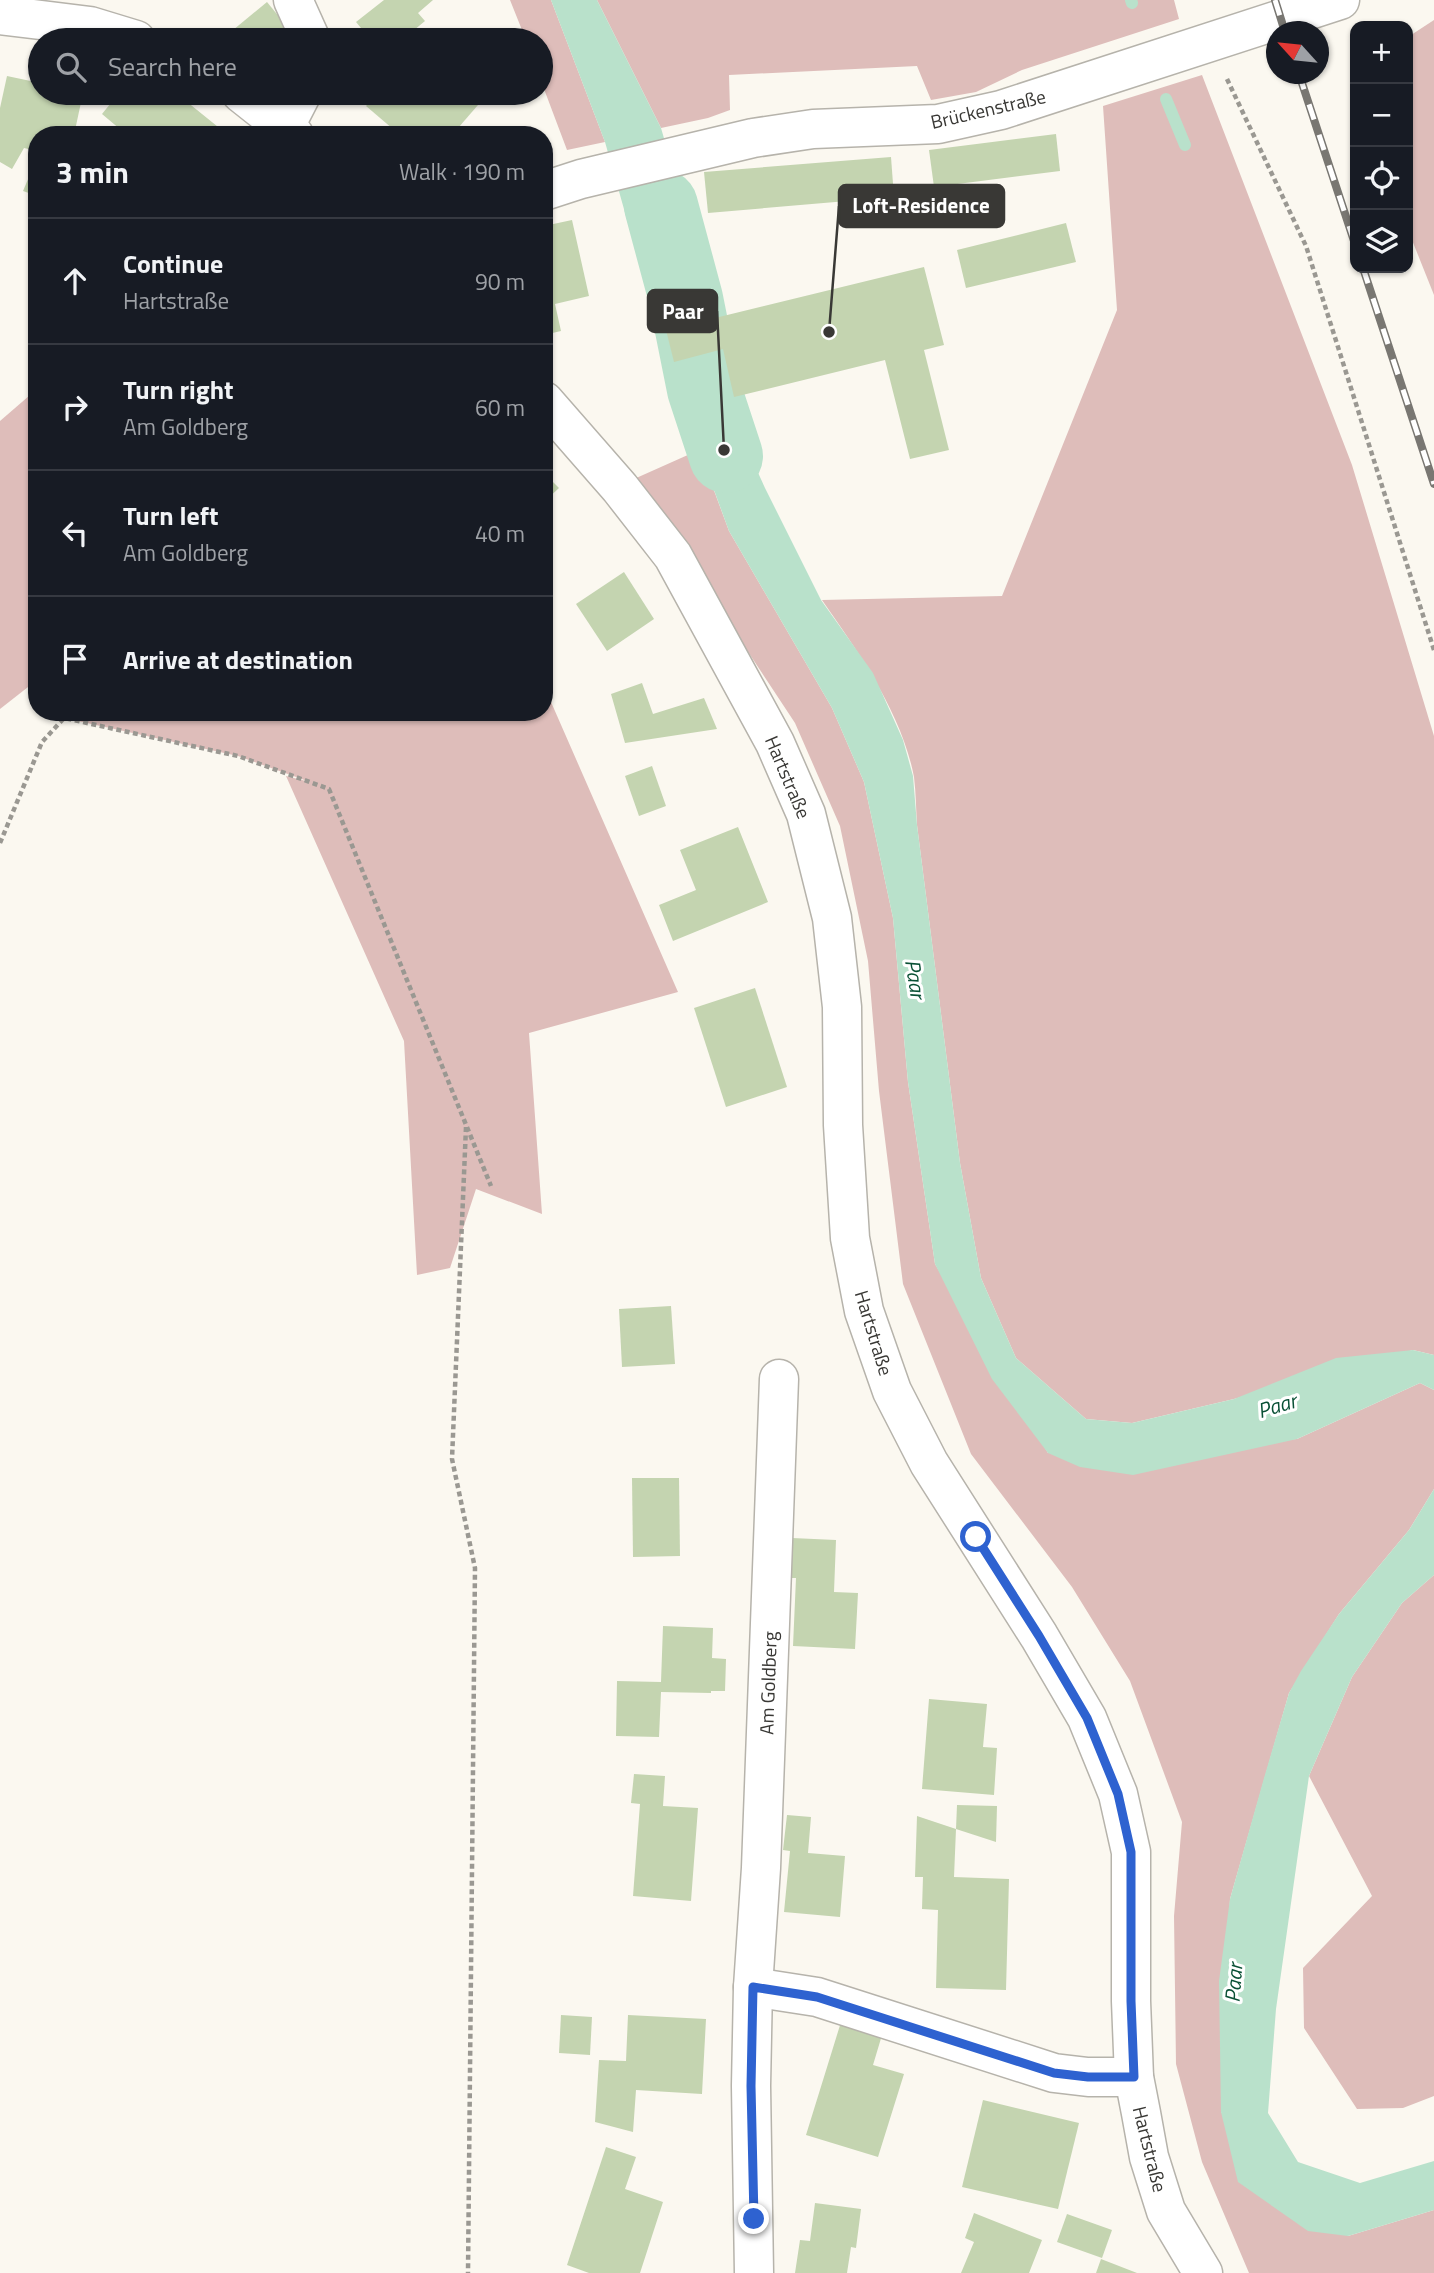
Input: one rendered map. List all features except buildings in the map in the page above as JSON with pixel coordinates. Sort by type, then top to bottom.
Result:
[{"type":"street","points":[[293,0],[306,28]]},
{"type":"street","name":"Brückenstraße","points":[[553,188],[682,153],[753,138],[813,129],[938,124],[1000,110],[1339,0]]},
{"type":"street","points":[[0,15],[97,28]]},
{"type":"street","points":[[266,105],[294,118]]},
{"type":"street","name":"Hartstraße","points":[[553,411],[620,488],[673,556],[775,743],[806,814],[832,918],[842,1007],[843,1125],[850,1238],[864,1311],[892,1391],[929,1463],[1039,1636],[1087,1718],[1118,1794],[1131,1852],[1134,2077],[1149,2157],[1166,2211],[1203,2273]]},
{"type":"street","name":"Am Goldberg","points":[[754,2273],[751,2086],[753,1987],[761,1868],[779,1379]]},
{"type":"street","points":[[753,1987],[817,1997],[1054,2073],[1088,2077],[1134,2077]]},
{"type":"path","points":[[1207,44],[1235,91],[1306,246],[1434,650]]},
{"type":"path","points":[[0,843],[41,742],[61,721]]},
{"type":"path","points":[[78,721],[239,756],[329,789],[491,1186]]},
{"type":"path","points":[[466,1127],[452,1459],[475,1569],[468,2273]]},
{"type":"shaded area","points":[[510,0],[551,0],[605,142],[567,150],[550,105],[553,105],[553,28],[521,28]]},
{"type":"shaded area","points":[[597,0],[1174,0],[1179,19],[1022,70],[976,92],[931,100],[917,66],[729,75],[730,110],[708,118],[661,128]]},
{"type":"shaded area","points":[[1434,20],[1434,295],[1413,242],[1413,34]]},
{"type":"shaded area","points":[[1202,75],[1352,465],[1434,736],[1434,1355],[1413,1350],[1234,1399],[1132,1423],[1086,1419],[1016,1358],[981,1278],[960,1163],[917,825],[914,777],[900,730],[889,707],[864,662],[822,600],[1002,596],[1117,310],[1103,106]]},
{"type":"shaded area","points":[[28,397],[28,687],[0,709],[0,421]]},
{"type":"shaded area","points":[[699,450],[729,531],[832,708],[864,782],[893,918],[908,1082],[935,1264],[1048,1453],[1297,1439],[1420,1383],[1434,1390],[1434,1489],[1409,1530],[1339,1614],[1289,1693],[1230,1899],[1221,2112],[1348,2236],[1434,2210],[1434,2273],[1249,2273],[1202,2162],[1176,2064],[1174,1916],[1182,1822],[1130,1681],[1072,1587],[971,1454],[903,1284],[879,1091],[868,961],[840,826],[795,723],[634,479]]},
{"type":"shaded area","points":[[553,707],[678,992],[529,1033],[542,1214],[476,1189],[450,1268],[417,1275],[404,1041],[286,776],[310,782],[238,756],[78,721],[553,721]]},
{"type":"shaded area","points":[[1434,1575],[1434,2096],[1403,2108],[1357,2109],[1304,2028],[1303,1968],[1372,1896],[1309,1776],[1352,1677],[1402,1603]]},
{"type":"water","points":[[551,0],[597,0],[661,128],[677,183],[703,301],[654,315],[605,142]]},
{"type":"water","points":[[717,353],[744,442],[765,488],[821,600],[873,673],[903,740],[913,776],[960,1163],[981,1278],[1016,1358],[1086,1419],[1132,1423],[1234,1399],[1336,1358],[1413,1350],[1434,1355],[1434,1390],[1420,1383],[1297,1439],[1133,1475],[1080,1467],[1048,1453],[992,1379],[935,1264],[908,1082],[893,918],[864,782],[832,708],[729,531],[680,397],[671,364]]},
{"type":"water","points":[[1434,1489],[1434,1575],[1402,1603],[1352,1677],[1309,1776],[1276,2009],[1268,2113],[1298,2162],[1360,2183],[1434,2161],[1434,2210],[1348,2236],[1308,2231],[1238,2182],[1221,2112],[1219,1981],[1230,1899],[1289,1693],[1339,1614],[1409,1530]]},
{"type":"waterway","points":[[1166,99],[1185,145]]},
{"type":"waterway","name":"Paar","points":[[661,206],[686,299],[704,389],[726,456]]},
{"type":"railway","points":[[1275,0],[1282,21]]},
{"type":"railway","points":[[1302,84],[1350,229]]},
{"type":"railway","points":[[1365,273],[1434,484]]},
{"type":"place","name":"Loft-Residence","points":[[829,332]]},
{"type":"place","name":"Paar","points":[[724,450]]},
{"type":"route","points":[[754,2219],[751,2086],[753,1987],[817,1997],[1054,2073],[1088,2077],[1134,2077],[1131,1852],[1118,1794],[1087,1718],[976,1537]]}]
